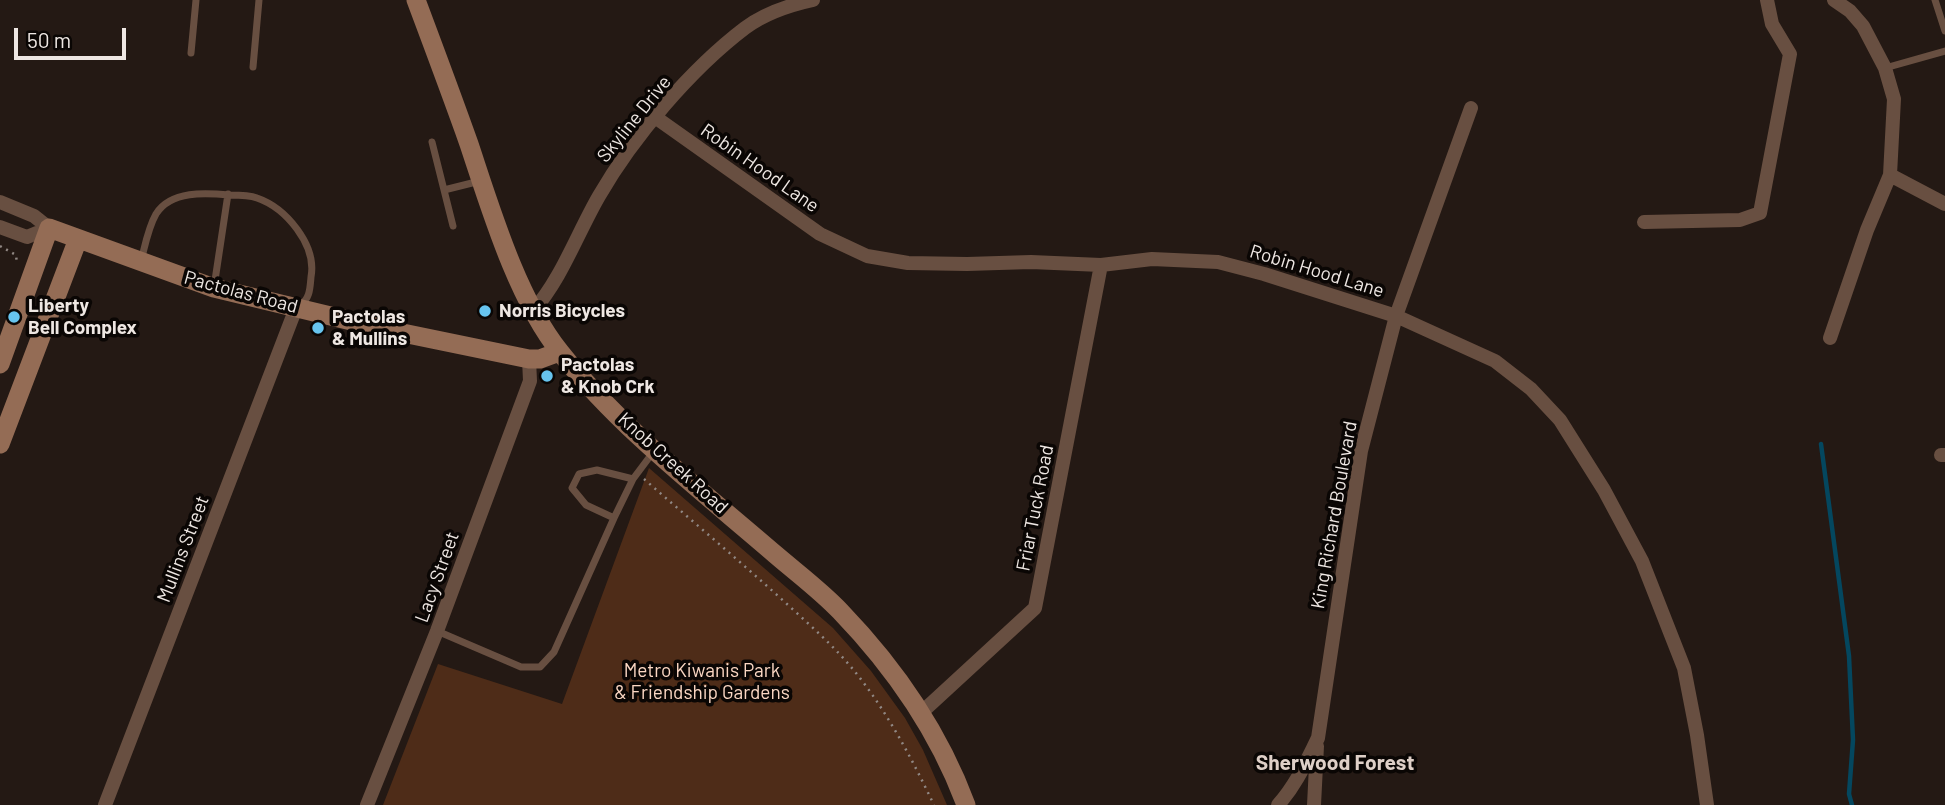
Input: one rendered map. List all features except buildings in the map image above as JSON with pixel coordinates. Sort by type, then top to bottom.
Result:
[{"type":"main road","name":"Knob Creek Road","points":[[416,0],[451,92],[496,225],[533,311],[559,352],[655,450],[839,610],[883,660],[922,712],[966,805]]},
{"type":"main road","name":"Pactolas Road","points":[[49,228],[214,288],[393,331],[529,359],[540,359],[559,352]]},
{"type":"main road","points":[[0,364],[49,228]]},
{"type":"main road","points":[[0,444],[78,239]]},
{"type":"street","name":"Skyline Drive","points":[[533,311],[547,296],[599,196],[655,117],[709,58],[747,27],[771,13],[813,0]]},
{"type":"street","points":[[1644,222],[1740,220],[1760,213],[1790,54],[1772,24],[1767,0]]},
{"type":"street","points":[[1830,338],[1889,175],[1894,99],[1885,68],[1863,26],[1850,11],[1834,0]]},
{"type":"street","name":"King Richard Boulevard","points":[[1278,805],[1289,793],[1318,738],[1361,451],[1396,316],[1471,108]]},
{"type":"street","name":"Robin Hood Lane","points":[[655,117],[820,234],[867,257],[908,262],[967,264],[1031,262],[1101,265],[1152,259],[1218,262],[1396,316],[1495,361],[1531,389],[1560,420],[1604,490],[1642,561],[1684,668],[1707,805]]},
{"type":"street","points":[[1889,175],[1945,204]]},
{"type":"street","name":"Pactolas Road","points":[[0,202],[34,216],[49,228]]},
{"type":"street","points":[[0,228],[27,237],[49,228]]},
{"type":"street","name":"Friar Tuck Road","points":[[922,712],[1035,608],[1101,265]]},
{"type":"street","name":"Mullins Street","points":[[105,805],[296,307]]},
{"type":"street","name":"Lacy Street","points":[[367,805],[437,631],[530,381],[529,359]]},
{"type":"street","points":[[1314,805],[1318,738]]},
{"type":"street","points":[[1306,805],[1316,790]]},
{"type":"lane","points":[[191,52],[196,0]]},
{"type":"lane","points":[[253,67],[259,0]]},
{"type":"lane","points":[[1935,0],[1945,31]]},
{"type":"lane","points":[[1885,68],[1945,51]]},
{"type":"lane","points":[[432,142],[453,226]]},
{"type":"lane","points":[[444,190],[481,181]]},
{"type":"lane","points":[[141,261],[156,214],[174,198],[200,193],[255,197],[274,206],[292,224],[310,251],[313,266],[309,293],[305,302],[296,307]]},
{"type":"lane","points":[[214,288],[228,194]]},
{"type":"lane","points":[[437,631],[521,667],[540,667],[554,652],[635,476],[655,450]]},
{"type":"lane","points":[[614,518],[586,505],[572,488],[579,474],[597,470],[635,476]]},
{"type":"path","points":[[635,476],[765,584],[855,671],[883,710],[916,767],[934,805]]},
{"type":"green space","name":"Metro Kiwanis Park & Friendship Gardens","points":[[649,468],[833,628],[871,671],[905,718],[923,750],[947,805],[383,805],[438,664],[562,704]]},
{"type":"waterway","points":[[1821,444],[1849,656],[1853,740],[1849,794],[1852,805]]},
{"type":"place","name":"Norris Bicycles","points":[[485,311]]},
{"type":"place","name":"Liberty Bell Complex","points":[[14,317]]},
{"type":"place","name":"Pactolas & Mullins","points":[[318,328]]},
{"type":"place","name":"Pactolas & Knob Crk","points":[[547,376]]},
{"type":"district","name":"Sherwood Forest","points":[[1335,763]]}]
